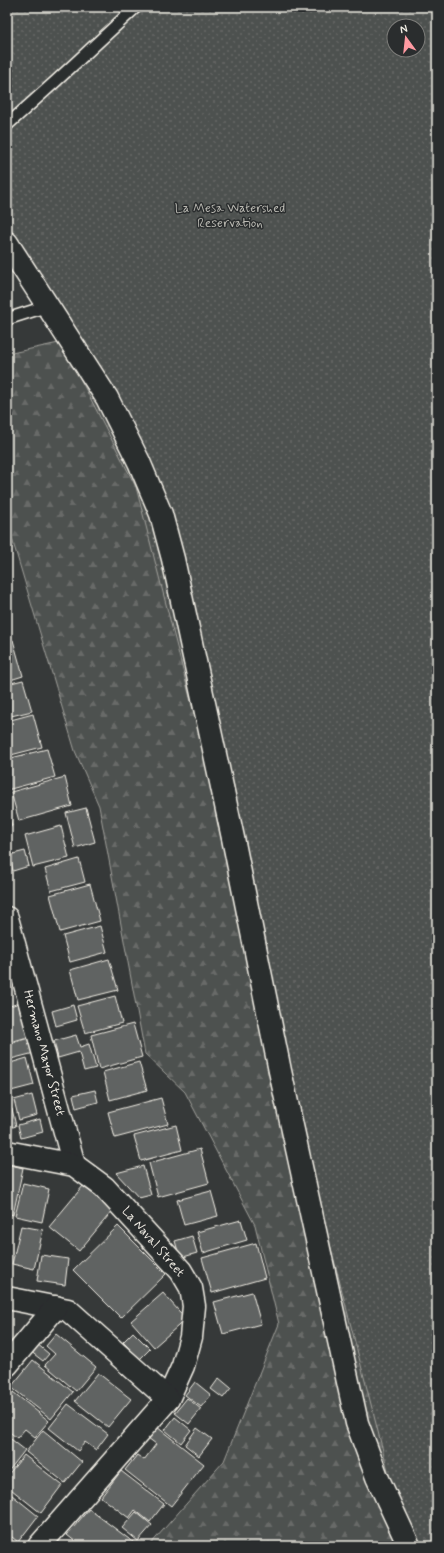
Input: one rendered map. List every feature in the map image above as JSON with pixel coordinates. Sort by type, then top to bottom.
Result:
[{"type":"street","points":[[7,243],[107,398],[139,462],[163,522],[175,567],[233,838],[280,1071],[357,1423],[377,1478],[409,1546]]},
{"type":"street","name":"Hermano Mayor Street","points":[[7,918],[74,1165]]},
{"type":"street","name":"La Naval Street","points":[[7,1152],[74,1165],[104,1187],[181,1271],[191,1288],[194,1306],[191,1337],[183,1366],[168,1399],[39,1546]]},
{"type":"street","points":[[7,1298],[68,1310],[168,1399]]},
{"type":"street","points":[[7,1365],[56,1307]]},
{"type":"lane","points":[[7,125],[56,82],[136,7]]},
{"type":"lane","points":[[7,319],[48,306]]},
{"type":"green space","name":"La Mesa Watershed Reservation","points":[[7,7],[437,7],[437,1546],[149,1546],[224,1461],[279,1324],[255,1225],[185,1092],[145,1054],[99,806],[75,751],[7,522],[7,354],[101,334]]},
{"type":"green space","name":"La Mesa Watershed Reservation","points":[[7,7],[437,7],[437,1546],[421,1546],[395,1498],[136,487],[47,314],[7,243]]},
{"type":"building","points":[[13,640],[23,676],[7,681],[7,642]]},
{"type":"building","points":[[23,680],[32,711],[7,717],[7,684]]},
{"type":"building","points":[[33,714],[42,747],[7,756],[7,721]]},
{"type":"building","points":[[47,749],[55,777],[7,790],[7,759]]},
{"type":"building","points":[[65,777],[72,806],[19,821],[11,792]]},
{"type":"building","points":[[86,808],[95,842],[75,848],[66,813]]},
{"type":"building","points":[[7,810],[12,826],[7,827]]},
{"type":"building","points":[[61,826],[69,858],[33,867],[25,836]]},
{"type":"building","points":[[25,851],[29,866],[13,871],[9,855]]},
{"type":"building","points":[[79,859],[85,882],[51,891],[45,869]]},
{"type":"building","points":[[90,884],[100,921],[60,932],[50,895]]},
{"type":"building","points":[[100,926],[107,952],[70,962],[63,936]]},
{"type":"building","points":[[109,959],[118,990],[78,1000],[70,970]]},
{"type":"building","points":[[115,996],[122,1023],[85,1033],[77,1006]]},
{"type":"building","points":[[22,1002],[31,1036],[7,1043],[7,1007]]},
{"type":"building","points":[[73,1005],[77,1020],[56,1026],[52,1011]]},
{"type":"building","points":[[133,1024],[142,1057],[99,1069],[91,1035]]},
{"type":"building","points":[[76,1035],[80,1047],[89,1044],[96,1068],[84,1071],[79,1052],[58,1058],[54,1041]]},
{"type":"building","points":[[33,1037],[38,1052],[7,1060],[7,1044]]},
{"type":"building","points":[[27,1058],[34,1085],[7,1092],[7,1064]]},
{"type":"building","points":[[139,1062],[147,1090],[110,1100],[103,1072]]},
{"type":"building","points":[[95,1090],[98,1102],[76,1108],[73,1095]]},
{"type":"building","points":[[32,1095],[37,1115],[19,1120],[14,1100]]},
{"type":"building","points":[[161,1098],[168,1124],[115,1138],[108,1112]]},
{"type":"building","points":[[12,1109],[16,1126],[7,1129],[7,1110]]},
{"type":"building","points":[[40,1119],[43,1132],[21,1138],[18,1125]]},
{"type":"building","points":[[176,1125],[182,1150],[141,1161],[134,1136]]},
{"type":"building","points":[[200,1149],[209,1183],[158,1197],[149,1163]]},
{"type":"building","points":[[7,1164],[23,1168],[13,1215],[7,1213]]},
{"type":"building","points":[[143,1166],[151,1195],[139,1198],[116,1173]]},
{"type":"building","points":[[23,1183],[49,1189],[42,1222],[15,1216]]},
{"type":"building","points":[[83,1186],[113,1210],[79,1251],[49,1227]]},
{"type":"building","points":[[211,1191],[218,1216],[184,1225],[177,1200]]},
{"type":"building","points":[[241,1220],[247,1240],[203,1253],[197,1232]]},
{"type":"building","points":[[21,1226],[43,1230],[34,1269],[12,1264]]},
{"type":"building","points":[[118,1226],[166,1274],[121,1318],[73,1270]]},
{"type":"building","points":[[192,1236],[197,1253],[180,1258],[175,1241]]},
{"type":"building","points":[[256,1243],[265,1278],[212,1293],[202,1258]]},
{"type":"building","points":[[41,1255],[68,1259],[65,1285],[37,1281]]},
{"type":"building","points":[[252,1292],[261,1324],[223,1334],[214,1302]]},
{"type":"building","points":[[163,1293],[186,1319],[154,1347],[131,1321]]},
{"type":"building","points":[[133,1332],[150,1349],[140,1359],[123,1342]]},
{"type":"building","points":[[56,1334],[96,1367],[76,1391],[45,1365],[55,1354],[46,1346]]},
{"type":"building","points":[[36,1343],[49,1354],[43,1361],[30,1351]]},
{"type":"building","points":[[33,1360],[73,1392],[51,1419],[11,1387]]},
{"type":"building","points":[[98,1373],[131,1399],[108,1427],[75,1401]]},
{"type":"building","points":[[219,1378],[231,1388],[223,1398],[211,1389]]},
{"type":"building","points":[[195,1382],[211,1395],[201,1407],[185,1395]]},
{"type":"building","points":[[13,1392],[49,1421],[35,1437],[25,1429],[17,1438],[7,1430],[7,1399]]},
{"type":"building","points":[[187,1398],[201,1409],[189,1424],[175,1413]]},
{"type":"building","points":[[68,1404],[108,1434],[96,1450],[85,1442],[78,1451],[49,1428]]},
{"type":"building","points":[[175,1417],[191,1430],[181,1443],[165,1430]]},
{"type":"building","points":[[157,1427],[204,1464],[171,1506],[125,1470],[137,1455],[144,1460],[156,1444],[148,1438]]},
{"type":"building","points":[[197,1428],[212,1439],[199,1456],[185,1445]]},
{"type":"building","points":[[43,1430],[82,1462],[65,1483],[26,1452]]},
{"type":"building","points":[[7,1436],[25,1450],[7,1473]]},
{"type":"building","points":[[24,1455],[62,1485],[41,1513],[7,1486],[7,1476]]},
{"type":"building","points":[[121,1471],[164,1504],[150,1522],[135,1510],[129,1518],[101,1497]]},
{"type":"building","points":[[7,1491],[38,1516],[18,1542],[7,1533]]},
{"type":"building","points":[[89,1509],[137,1545],[81,1546],[67,1535]]},
{"type":"building","points":[[136,1512],[152,1525],[138,1541],[122,1528]]}]
